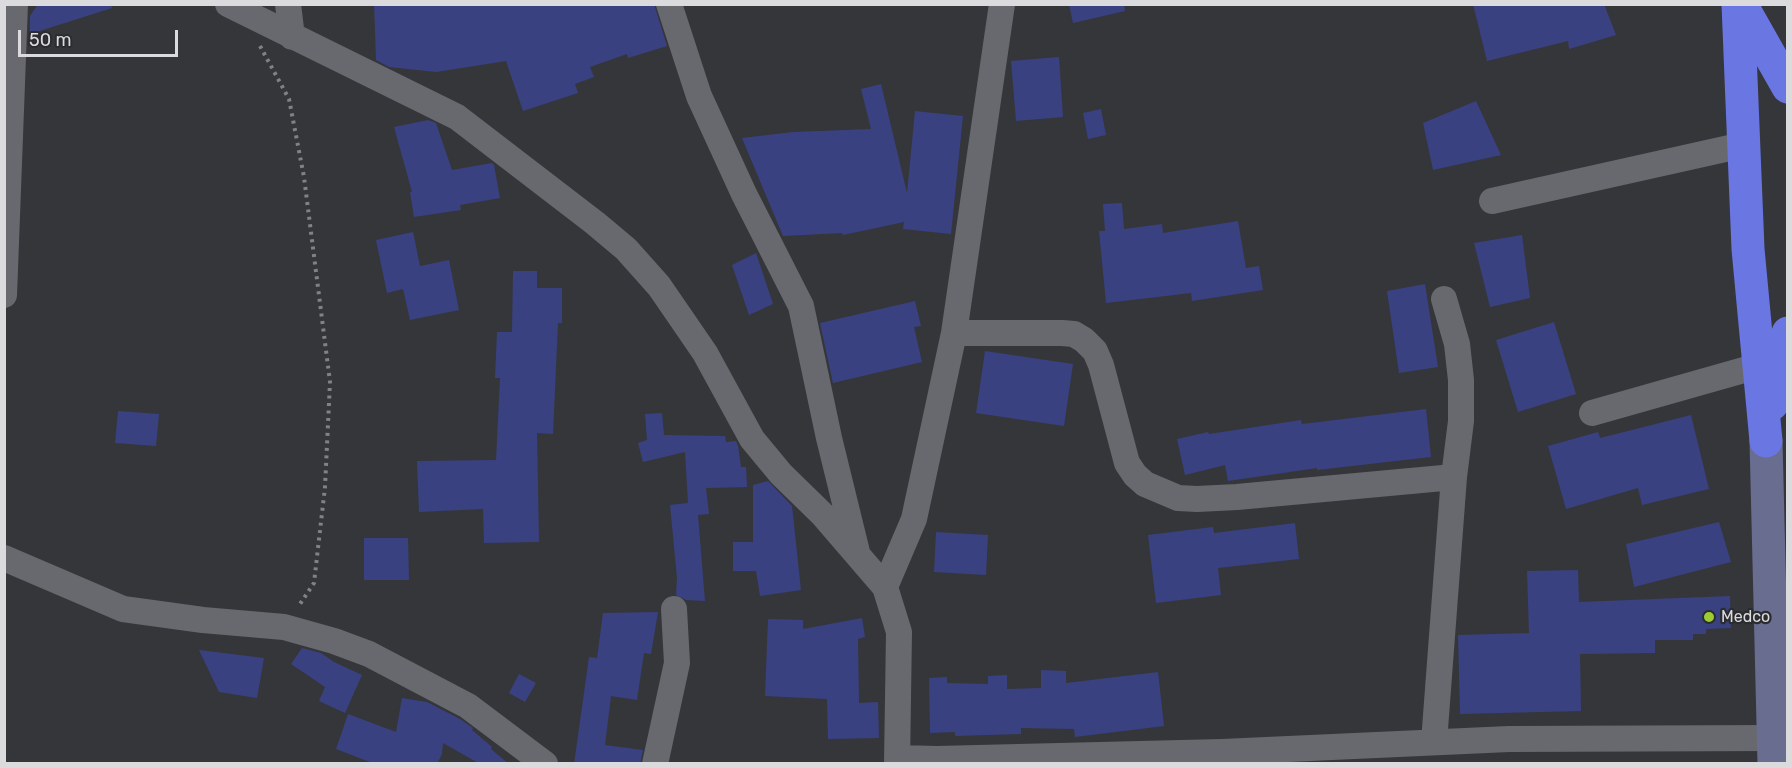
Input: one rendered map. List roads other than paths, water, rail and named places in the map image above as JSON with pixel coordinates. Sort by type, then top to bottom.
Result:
[{"type":"highway","points":[[1739,4],[1788,87]]},
{"type":"highway","points":[[1739,4],[1748,249],[1766,441]]},
{"type":"highway","points":[[1766,441],[1775,384],[1788,333]]},
{"type":"main road","points":[[1766,441],[1774,751]]},
{"type":"street","points":[[4,295],[15,4]]},
{"type":"street","points":[[288,4],[292,37]]},
{"type":"street","points":[[669,4],[699,96],[744,194],[801,306],[858,555]]},
{"type":"street","points":[[885,587],[914,519],[954,333],[1002,4]]},
{"type":"street","points":[[237,9],[457,117],[626,249],[658,286],[705,353],[752,439],[781,474],[823,516],[885,587],[899,632],[897,761],[1419,749],[1520,739],[1774,751]]},
{"type":"street","points":[[1492,201],[1743,145]]},
{"type":"street","points":[[1419,749],[1461,421],[1461,380],[1456,344],[1444,299]]},
{"type":"street","points":[[954,333],[1062,333],[1074,334],[1084,340],[1095,351],[1101,365],[1127,463],[1145,484],[1178,498],[1197,500],[1237,497],[1454,477]]},
{"type":"street","points":[[1592,412],[1758,366]]},
{"type":"street","points":[[4,558],[123,609],[203,620],[284,627],[369,654],[468,706],[545,764]]},
{"type":"street","points":[[655,764],[677,663],[674,609]]},
{"type":"place","name":"Medco","points":[[1709,617]]}]
